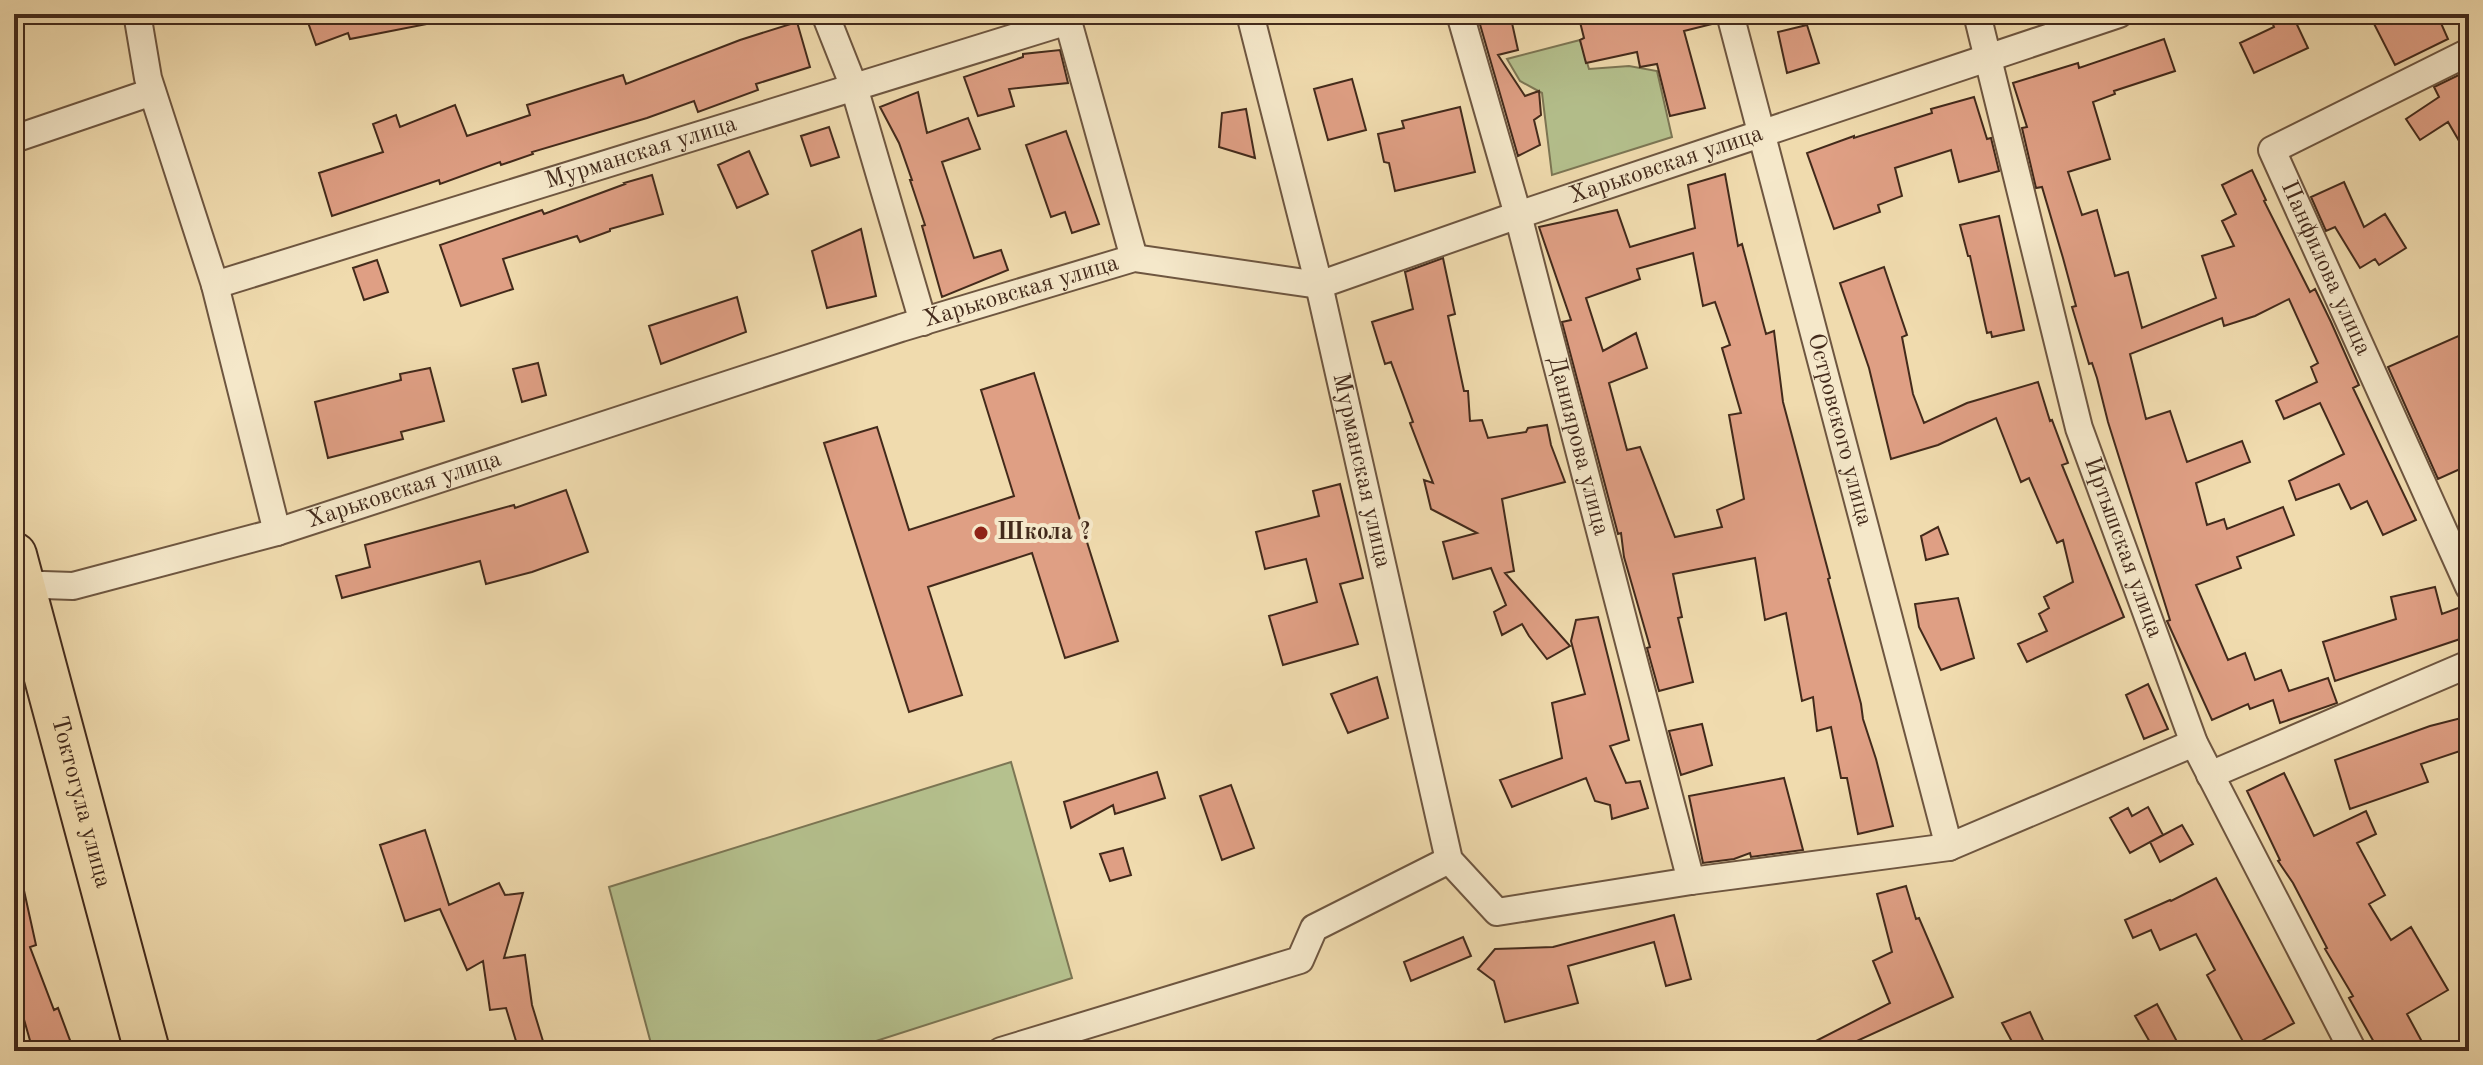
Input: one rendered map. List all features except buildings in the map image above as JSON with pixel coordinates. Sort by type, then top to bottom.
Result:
[{"type":"highway","name":"Токтогула улица","points":[[17,574],[147,1051]]},
{"type":"street","points":[[142,14],[138,19],[152,92],[215,285],[277,532]]},
{"type":"street","points":[[825,14],[854,87],[923,322]]},
{"type":"street","name":"Мурманская улица","points":[[1250,14],[1319,285],[1449,860],[1497,912],[1691,881]]},
{"type":"street","name":"Даниярова улица","points":[[1460,14],[1518,215],[1691,881]]},
{"type":"street","name":"Островского улица","points":[[1730,14],[1949,847]]},
{"type":"street","name":"Иртышская улица","points":[[1977,14],[2079,428],[2194,743],[2353,1051]]},
{"type":"street","name":"Харьковская улица","points":[[17,574],[73,586],[277,532],[923,322],[1134,258],[1319,285],[1518,215],[2119,14]]},
{"type":"street","name":"Мурманская улица","points":[[215,285],[854,87],[1067,17],[1134,258]]},
{"type":"street","name":"Панфилова улица","points":[[2469,52],[2272,150],[2469,587]]},
{"type":"street","points":[[14,139],[152,92]]},
{"type":"street","points":[[2210,775],[2469,664]]},
{"type":"street","points":[[1691,881],[1949,847],[2194,743]]},
{"type":"street","points":[[1018,1049],[1300,960],[1314,928],[1449,860]]},
{"type":"green space","points":[[1580,40],[1589,69],[1629,66],[1657,71],[1672,137],[1552,175],[1542,93],[1520,81],[1507,59]]},
{"type":"green space","points":[[1011,762],[1072,978],[845,1051],[653,1051],[609,887]]},
{"type":"place","name":"Школа ?","points":[[981,533]]}]
